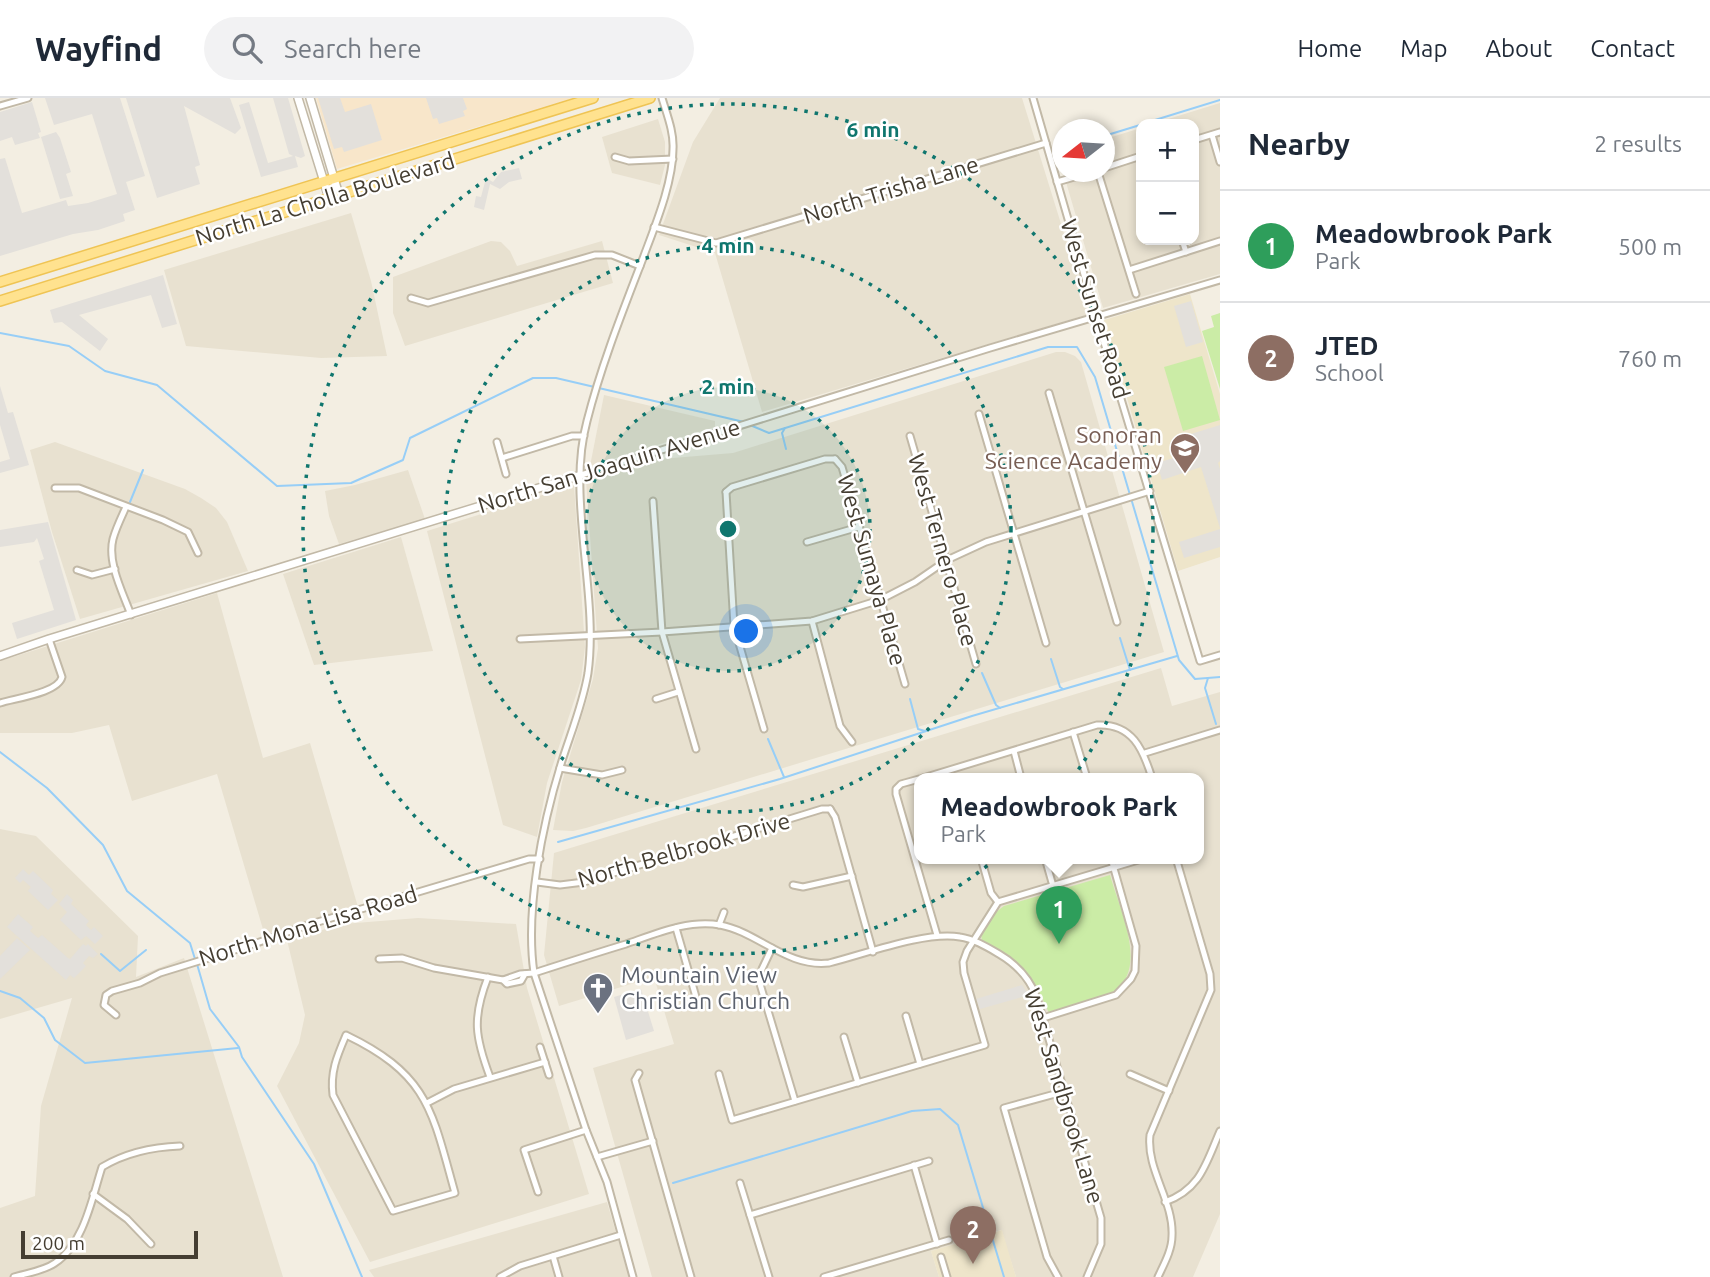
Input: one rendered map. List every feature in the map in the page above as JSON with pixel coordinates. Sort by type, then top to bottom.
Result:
[{"type":"main road","name":"North La Cholla Boulevard","points":[[0,282],[593,98]]},
{"type":"main road","name":"North La Cholla Boulevard","points":[[0,301],[650,98]]},
{"type":"street","points":[[0,106],[28,98]]},
{"type":"street","points":[[298,98],[329,198]]},
{"type":"street","points":[[310,98],[339,195]]},
{"type":"street","points":[[633,1277],[607,1182],[586,1130],[534,972],[530,946],[532,908],[559,768],[587,675],[590,636],[581,475],[584,436],[608,350],[654,227],[673,159],[674,139],[662,98]]},
{"type":"street","name":"West Sunset Road","points":[[1033,98],[1052,164]]},
{"type":"street","points":[[1199,139],[1220,132]]},
{"type":"street","points":[[1212,135],[1220,162]]},
{"type":"street","name":"North Trisha Lane","points":[[654,227],[716,243],[1046,143]]},
{"type":"street","points":[[615,157],[646,162],[673,159]]},
{"type":"street","points":[[1115,164],[1136,158]]},
{"type":"street","name":"West Sunset Road","points":[[1057,182],[1199,661],[1220,654]]},
{"type":"street","points":[[1101,182],[1136,294]]},
{"type":"street","points":[[1129,270],[1220,241]]},
{"type":"street","points":[[1184,245],[1186,252]]},
{"type":"street","points":[[411,298],[428,303],[595,254],[611,255],[640,266]]},
{"type":"street","name":"North San Joaquin Avenue","points":[[0,656],[1096,316],[1220,280]]},
{"type":"street","points":[[1049,393],[1117,622]]},
{"type":"street","points":[[979,414],[1046,643]]},
{"type":"street","points":[[502,458],[572,436],[584,436]]},
{"type":"street","name":"West Ternero Place","points":[[910,436],[976,664]]},
{"type":"street","points":[[497,443],[506,474]]},
{"type":"street","name":"West Sumaya Place","points":[[734,626],[725,491],[835,457],[842,467],[905,684]]},
{"type":"street","points":[[55,488],[79,488],[163,520],[188,532],[198,553]]},
{"type":"street","points":[[520,639],[812,621],[880,600],[915,582],[947,560],[1015,531],[1150,491]]},
{"type":"street","points":[[653,501],[662,632],[696,749]]},
{"type":"street","points":[[126,507],[113,537],[111,549],[131,615]]},
{"type":"street","points":[[807,542],[859,527]]},
{"type":"street","points":[[77,570],[92,575],[115,569]]},
{"type":"street","points":[[812,621],[840,726],[852,742]]},
{"type":"street","points":[[734,626],[764,729]]},
{"type":"street","points":[[0,703],[54,688],[61,682],[62,677],[49,639]]},
{"type":"street","points":[[656,699],[678,692]]},
{"type":"street","points":[[939,773],[1097,724],[1111,725],[1132,736],[1145,753],[1151,773]]},
{"type":"street","points":[[1073,732],[1085,773]]},
{"type":"street","points":[[1145,753],[1219,732]]},
{"type":"street","points":[[1014,751],[1020,773]]},
{"type":"street","points":[[559,768],[602,775],[622,770]]},
{"type":"street","points":[[954,769],[955,773]]},
{"type":"street","points":[[914,780],[894,789],[914,857]]},
{"type":"street","name":"North Belbrook Drive","points":[[537,882],[560,885],[584,882],[831,807],[852,876]]},
{"type":"street","name":"North Mona Lisa Road","points":[[116,1015],[104,1005],[106,995],[160,973],[452,881],[529,859],[540,859]]},
{"type":"street","points":[[379,959],[401,958],[434,968],[503,980],[507,984],[521,981],[525,974],[676,928],[701,924],[719,925],[799,961],[818,964],[937,935],[916,864]]},
{"type":"street","points":[[983,864],[991,893],[998,902]]},
{"type":"street","points":[[1047,864],[1053,886]]},
{"type":"street","points":[[1043,1018],[1116,995],[1131,979],[1136,965],[1136,946],[1113,864]]},
{"type":"street","points":[[719,1074],[732,1120],[985,1045],[963,962],[998,902],[1124,864]]},
{"type":"street","points":[[1158,1277],[1171,1247],[1173,1234],[1151,1156],[1150,1135],[1211,990],[1210,974],[1178,864]]},
{"type":"street","points":[[793,885],[803,887],[852,876],[873,952]]},
{"type":"street","points":[[719,925],[724,912]]},
{"type":"street","points":[[676,928],[696,997]]},
{"type":"street","name":"West Sandbrook Lane","points":[[937,935],[973,941],[1001,955],[1016,966],[1032,986],[1066,1091],[1101,1218],[1101,1244],[1087,1277]]},
{"type":"street","points":[[772,948],[762,969],[760,984],[795,1101]]},
{"type":"street","points":[[488,977],[480,998],[476,1021],[478,1042],[490,1077]]},
{"type":"street","points":[[906,1016],[920,1064]]},
{"type":"street","points":[[346,1035],[386,1057],[407,1076],[428,1103],[455,1192],[393,1211],[333,1095],[331,1081],[334,1064],[346,1035]]},
{"type":"street","points":[[844,1037],[858,1083]]},
{"type":"street","points":[[540,1047],[549,1075]]},
{"type":"street","points":[[428,1103],[454,1089],[545,1062]]},
{"type":"street","points":[[639,1073],[635,1080],[691,1277]]},
{"type":"street","points":[[1130,1074],[1169,1091]]},
{"type":"street","points":[[1058,1277],[1047,1257],[1004,1108],[1066,1091]]},
{"type":"street","points":[[538,1192],[524,1150],[586,1130]]},
{"type":"street","points":[[1166,1202],[1186,1193],[1196,1182],[1220,1131]]},
{"type":"street","points":[[597,1157],[653,1141]]},
{"type":"street","points":[[14,1277],[53,1265],[68,1252],[79,1232],[102,1167],[116,1159],[154,1147],[180,1146]]},
{"type":"street","points":[[750,1215],[929,1161]]},
{"type":"street","points":[[914,1165],[937,1244]]},
{"type":"street","points":[[740,1183],[769,1277]]},
{"type":"street","points":[[93,1194],[127,1219],[151,1244]]},
{"type":"street","points":[[500,1277],[520,1266],[621,1235]]},
{"type":"street","points":[[824,1277],[844,1274],[949,1240]]},
{"type":"street","points":[[553,1256],[559,1277]]},
{"type":"street","points":[[941,1257],[947,1277]]},
{"type":"shaded area","points":[[45,98],[120,98],[145,176],[126,182],[135,210],[123,214],[125,221],[0,256],[0,159],[5,158],[22,213],[66,200],[68,206],[117,194],[92,114],[54,125]]},
{"type":"shaded area","points":[[126,98],[230,98],[241,128],[235,134],[184,106],[200,165],[195,167],[200,184],[157,198]]},
{"type":"shaded area","points":[[273,98],[288,98],[305,156],[295,156],[298,167],[261,177],[239,105],[249,102],[268,163],[293,156],[289,154]]},
{"type":"shaded area","points":[[316,98],[573,98],[337,169]]},
{"type":"shaded area","points":[[318,98],[340,98],[345,112],[371,104],[382,140],[344,152],[342,147],[334,149]]},
{"type":"shaded area","points":[[426,98],[463,98],[467,109],[463,111],[465,116],[439,124],[437,118],[433,119]]},
{"type":"shaded area","points":[[720,98],[1022,98],[1089,314],[762,412],[715,253],[659,235],[693,142]]},
{"type":"shaded area","points":[[32,102],[41,132],[38,133],[40,138],[15,145],[12,137],[0,141],[0,112]]},
{"type":"shaded area","points":[[1220,103],[1220,274],[1103,308],[1066,182],[1115,182],[1115,136],[1136,130],[1136,245],[1199,245],[1199,119],[1168,119]]},
{"type":"shaded area","points":[[658,119],[665,142],[665,165],[660,185],[612,173],[602,137]]},
{"type":"shaded area","points":[[56,132],[71,172],[66,174],[73,196],[60,199],[41,137]]},
{"type":"shaded area","points":[[519,168],[522,179],[509,182],[500,189],[490,184],[484,210],[474,207],[476,196],[481,197],[486,178],[493,182],[501,172]]},
{"type":"shaded area","points":[[351,213],[371,281],[387,356],[321,358],[186,346],[164,270]]},
{"type":"shaded area","points":[[491,241],[501,242],[510,251],[517,266],[602,241],[613,283],[405,346],[393,313],[393,277]]},
{"type":"shaded area","points":[[163,275],[177,324],[162,328],[151,295],[79,315],[108,339],[100,351],[62,322],[54,323],[50,310]]},
{"type":"shaded area","name":"Sonoran Science Academy","points":[[1190,294],[1220,394],[1220,557],[1178,571],[1104,320]]},
{"type":"shaded area","points":[[1191,301],[1203,342],[1186,347],[1174,306]]},
{"type":"shaded area","points":[[1056,352],[1075,356],[1081,362],[1164,652],[586,828],[573,831],[553,830],[562,782],[593,679],[598,648],[586,480],[649,460],[733,453]]},
{"type":"shaded area","points":[[0,386],[8,413],[13,412],[29,465],[0,473],[0,462],[10,459],[0,425]]},
{"type":"shaded area","points":[[604,395],[715,421],[715,427],[590,466]]},
{"type":"shaded area","points":[[1220,425],[1220,528],[1201,467],[1162,480],[1157,463],[1183,455],[1178,438]]},
{"type":"shaded area","points":[[55,442],[185,489],[216,508],[227,522],[248,571],[80,619],[52,532],[30,450]]},
{"type":"shaded area","points":[[408,470],[425,519],[339,544],[329,516],[325,491]]},
{"type":"shaded area","points":[[574,485],[585,647],[581,680],[547,783],[537,837],[503,825],[427,531]]},
{"type":"shaded area","points":[[48,522],[76,620],[17,639],[12,623],[54,610],[39,561],[44,559],[37,538],[34,542],[0,547],[0,530]]},
{"type":"shaded area","points":[[1220,529],[1220,547],[1184,558],[1179,542]]},
{"type":"shaded area","points":[[401,537],[433,651],[314,665],[283,574]]},
{"type":"shaded area","points":[[217,593],[263,758],[310,743],[358,907],[265,936],[217,774],[132,801],[109,725],[72,733],[0,733],[0,661]]},
{"type":"shaded area","points":[[1161,668],[1172,706],[1220,692],[1220,1214],[1193,1277],[1016,1277],[1001,1230],[931,1251],[939,1277],[652,1277],[593,1068],[674,1044],[654,977],[559,1006],[544,955],[554,853]]},
{"type":"shaded area","points":[[0,829],[36,836],[138,936],[136,977],[184,958],[283,1277],[0,1277],[0,1208],[35,1196],[41,1106],[72,998],[0,1019]]},
{"type":"shaded area","points":[[23,869],[29,875],[33,871],[53,890],[51,894],[58,900],[48,910],[28,891],[31,887],[23,880],[20,883],[15,878]]},
{"type":"shaded area","points":[[67,894],[73,900],[71,904],[89,921],[86,925],[91,930],[94,927],[103,936],[95,944],[86,936],[81,940],[60,920],[67,912],[59,904]]},
{"type":"shaded area","points":[[18,914],[33,927],[30,931],[38,938],[42,935],[70,959],[83,944],[88,944],[98,954],[93,958],[89,956],[83,963],[86,966],[74,978],[70,975],[66,980],[7,927]]},
{"type":"shaded area","points":[[418,918],[516,924],[527,988],[589,1194],[370,1262],[277,1086],[299,1043],[305,1015],[287,940],[343,924]]},
{"type":"shaded area","points":[[17,938],[30,950],[0,979],[0,956]]},
{"type":"shaded area","points":[[1022,985],[1029,995],[980,1009],[976,999]]},
{"type":"shaded area","points":[[641,989],[654,1031],[626,1040],[614,997]]},
{"type":"shaded area","points":[[607,1202],[629,1277],[374,1277],[369,1270]]},
{"type":"shaded area","points":[[1002,1230],[1016,1277],[939,1277],[931,1251]]},
{"type":"green space","points":[[1220,313],[1220,389],[1202,331],[1214,327],[1211,316]]},
{"type":"green space","points":[[1202,356],[1220,420],[1183,431],[1164,367]]},
{"type":"green space","points":[[1110,875],[1129,938],[1129,970],[1123,983],[1104,997],[1049,1013],[1031,979],[1006,955],[982,941],[981,934],[991,916],[1004,906]]},
{"type":"waterway","points":[[1158,119],[1220,100]]},
{"type":"waterway","points":[[1115,133],[1136,126]]},
{"type":"waterway","points":[[0,333],[69,346],[105,371],[157,385],[277,486],[351,483],[403,460],[410,438],[533,378],[556,378],[744,422]]},
{"type":"waterway","points":[[750,425],[769,433],[1048,347],[1077,347],[1095,377],[1179,660],[1195,679],[1220,677]]},
{"type":"waterway","points":[[785,428],[782,433],[786,449]]},
{"type":"waterway","points":[[130,502],[143,470]]},
{"type":"waterway","points":[[1120,638],[1130,670]]},
{"type":"waterway","points":[[558,842],[780,779],[972,716],[1177,656]]},
{"type":"waterway","points":[[1051,659],[1063,689]]},
{"type":"waterway","points":[[982,673],[996,705],[1000,708]]},
{"type":"waterway","points":[[1208,678],[1205,688],[1216,724]]},
{"type":"waterway","points":[[910,699],[918,729],[925,731]]},
{"type":"waterway","points":[[768,739],[784,777]]},
{"type":"waterway","points":[[0,752],[47,788],[103,845],[127,891],[190,943],[195,959]]},
{"type":"waterway","points":[[101,954],[120,971],[146,950]]},
{"type":"waterway","points":[[197,964],[210,1009],[239,1047],[242,1057],[314,1164],[362,1277]]},
{"type":"waterway","points":[[0,991],[20,998],[44,1018],[55,1040],[85,1063],[238,1048]]},
{"type":"waterway","points":[[673,1183],[912,1111],[940,1109],[958,1125],[1004,1277]]},
{"type":"place","name":"Sonoran Science Academy","points":[[1185,475]]},
{"type":"place","name":"Meadowbrook Park","points":[[1059,944]]},
{"type":"place","name":"Mountain View Christian Church","points":[[598,1015]]},
{"type":"place","name":"JTED","points":[[973,1264]]}]
